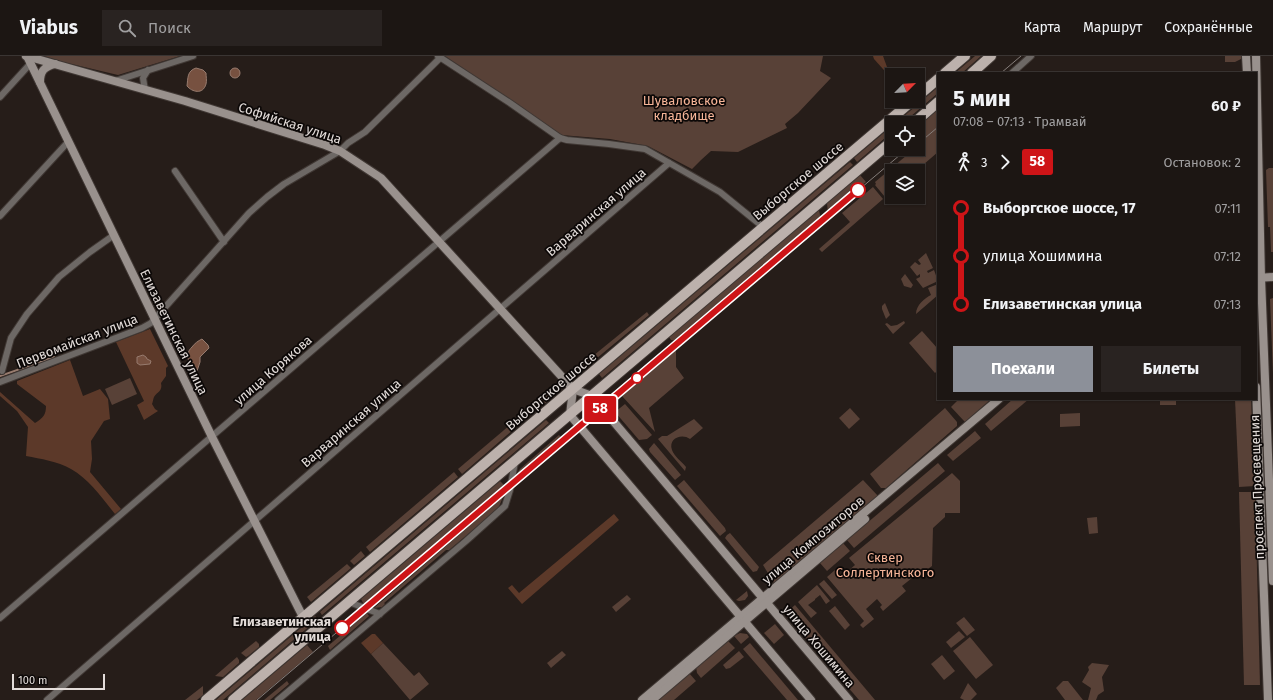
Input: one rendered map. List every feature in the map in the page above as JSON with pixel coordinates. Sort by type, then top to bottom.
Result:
[{"type":"main road","points":[[946,72],[964,56]]},
{"type":"main road","points":[[973,72],[991,56]]},
{"type":"main road","points":[[925,90],[937,80]]},
{"type":"main road","points":[[922,116],[937,103]]},
{"type":"main road","name":"Выборгское шоссе","points":[[206,700],[904,108]]},
{"type":"main road","points":[[233,700],[885,147]]},
{"type":"street","points":[[115,81],[193,56]]},
{"type":"street","points":[[1013,72],[1031,56]]},
{"type":"street","points":[[1246,56],[1247,72]]},
{"type":"street","name":"проспект Просвещения","points":[[1256,56],[1256,72]]},
{"type":"street","points":[[439,57],[510,103],[560,138],[645,150],[720,192],[763,227]]},
{"type":"street","name":"Первомайская улица","points":[[0,382],[142,328],[155,319],[249,213],[284,184],[340,151],[365,132],[439,57]]},
{"type":"street","points":[[0,97],[28,59]]},
{"type":"street","name":"Софийская улица","points":[[28,59],[56,64],[115,81],[230,115],[340,151],[382,178],[573,389]]},
{"type":"street","name":"Елизаветинская улица","points":[[28,59],[212,437],[303,617]]},
{"type":"street","points":[[40,84],[41,72],[44,68],[56,64]]},
{"type":"street","points":[[145,90],[143,78],[148,70]]},
{"type":"street","name":"проспект Просвещения","points":[[1257,129],[1259,276],[1273,581]]},
{"type":"street","name":"улица Корякова","points":[[0,618],[560,138]]},
{"type":"street","points":[[0,216],[68,142]]},
{"type":"street","name":"Варваринская улица","points":[[47,700],[669,163]]},
{"type":"street","points":[[175,171],[224,242]]},
{"type":"street","points":[[2,371],[12,338],[27,314],[59,277],[114,235]]},
{"type":"street","points":[[1259,276],[1273,273]]},
{"type":"street","points":[[1259,276],[1273,277]]},
{"type":"street","points":[[573,389],[570,415],[811,700]]},
{"type":"street","name":"улица Хошимина","points":[[573,389],[592,396],[849,700]]},
{"type":"street","name":"улица Композиторов","points":[[652,700],[764,600],[998,400]]},
{"type":"street","name":"улица Композиторов","points":[[764,600],[1005,400]]},
{"type":"street","name":"проспект Просвещения","points":[[1256,400],[1268,700]]},
{"type":"street","points":[[278,700],[505,506],[510,490],[515,461]]},
{"type":"street","points":[[349,602],[380,614]]},
{"type":"street","name":"улица Композиторов","points":[[642,700],[743,619]]},
{"type":"green space","points":[[44,56],[180,56],[118,75]]},
{"type":"green space","name":"Шуваловское кладбище","points":[[445,56],[823,56],[820,71],[831,78],[798,113],[785,124],[787,128],[738,152],[711,151],[692,169],[648,146],[610,139],[561,135]]},
{"type":"green space","points":[[975,56],[981,56],[963,72],[956,72]]},
{"type":"green space","points":[[1225,56],[1241,56],[1241,59],[1235,62],[1225,62]]},
{"type":"green space","points":[[937,88],[937,94],[925,104],[925,98]]},
{"type":"green space","points":[[914,108],[920,108],[911,116],[904,116]]},
{"type":"green space","points":[[937,109],[937,153],[924,164],[896,164],[906,156],[925,156],[925,120]]},
{"type":"green space","points":[[885,132],[885,138],[857,162],[854,158]]},
{"type":"green space","points":[[850,162],[853,165],[602,378],[599,374]]},
{"type":"green space","points":[[1273,168],[1273,252],[1271,252],[1270,227],[1268,227],[1266,170]]},
{"type":"green space","points":[[885,174],[885,197],[875,185],[875,182]]},
{"type":"green space","points":[[860,175],[866,182],[828,214],[827,203]]},
{"type":"green space","points":[[873,187],[883,199],[822,252],[819,249],[850,222],[842,213]]},
{"type":"green space","points":[[819,210],[821,220],[678,341],[671,340],[669,337]]},
{"type":"green space","points":[[926,253],[933,268],[927,271],[928,273],[934,270],[937,281],[923,288],[916,279],[920,277],[920,274],[917,276],[910,267],[915,262],[919,265],[921,264],[918,260]]},
{"type":"green space","points":[[905,274],[913,285],[911,288],[904,286],[901,279]]},
{"type":"green space","points":[[937,284],[937,296],[916,314],[919,305],[931,295],[928,288]]},
{"type":"green space","points":[[1273,298],[1273,374],[1270,299]]},
{"type":"green space","points":[[885,303],[890,315],[886,319],[882,309],[882,306]]},
{"type":"green space","points":[[647,312],[649,315],[591,363],[588,360]]},
{"type":"green space","points":[[904,321],[905,323],[893,334],[885,324],[887,323],[891,326],[897,325]]},
{"type":"green space","points":[[922,331],[937,348],[937,371],[935,373],[909,343]]},
{"type":"green space","points":[[676,350],[676,367],[684,378],[649,408],[655,432],[622,396]]},
{"type":"green space","points":[[583,364],[586,368],[573,377],[569,376]]},
{"type":"green space","points":[[130,378],[137,394],[112,405],[105,389]]},
{"type":"green space","points":[[563,380],[562,388],[543,405],[539,401]]},
{"type":"green space","points":[[958,400],[990,400],[965,422],[951,407]]},
{"type":"green space","points":[[1012,400],[1028,400],[991,431],[985,424]]},
{"type":"green space","points":[[1160,400],[1176,400],[1176,405],[1160,405]]},
{"type":"green space","points":[[1235,400],[1251,400],[1255,486],[1239,487]]},
{"type":"green space","points":[[625,404],[652,435],[647,439],[639,440],[615,412]]},
{"type":"green space","points":[[850,408],[860,419],[849,429],[839,418]]},
{"type":"green space","points":[[945,408],[957,422],[957,426],[886,488],[881,488],[870,474]]},
{"type":"green space","points":[[1080,413],[1080,426],[1060,427],[1060,414]]},
{"type":"green space","points":[[694,419],[703,428],[690,439],[683,436],[676,438],[672,442],[671,446],[674,454],[686,467],[685,471],[658,439],[662,436],[667,436]]},
{"type":"green space","points":[[546,420],[549,423],[322,615],[320,612]]},
{"type":"green space","points":[[510,425],[514,429],[462,474],[458,469]]},
{"type":"green space","points":[[975,431],[981,438],[953,461],[947,455]]},
{"type":"green space","points":[[559,435],[562,438],[514,480],[520,469]]},
{"type":"green space","points":[[654,443],[681,475],[675,480],[650,452],[649,449]]},
{"type":"green space","points":[[938,463],[945,471],[854,548],[847,540]]},
{"type":"green space","points":[[454,472],[458,477],[370,552],[366,547]]},
{"type":"green space","name":"Сквер Соллертинского","points":[[952,473],[960,481],[960,513],[945,513],[945,517],[933,528],[932,566],[925,571],[922,570],[902,586],[906,591],[883,611],[880,607],[882,605],[877,599],[866,609],[874,619],[863,628],[860,625],[864,621],[827,577],[835,570],[841,577],[855,565],[849,558]]},
{"type":"green space","points":[[684,480],[725,528],[726,531],[720,536],[677,486]]},
{"type":"green space","points":[[863,480],[878,496],[774,583],[763,565]]},
{"type":"green space","points":[[500,481],[504,485],[504,488],[367,605],[363,603],[361,599]]},
{"type":"green space","points":[[1239,492],[1255,492],[1260,685],[1244,685]]},
{"type":"green space","points":[[503,497],[498,509],[449,550],[446,550],[384,603],[385,604],[382,607],[374,608]]},
{"type":"green space","points":[[1097,517],[1098,533],[1089,534],[1087,518]]},
{"type":"green space","points":[[730,533],[759,567],[757,571],[753,572],[725,538]]},
{"type":"green space","points":[[843,543],[850,551],[827,571],[820,563]]},
{"type":"green space","points":[[361,551],[365,556],[354,565],[350,561]]},
{"type":"green space","points":[[347,564],[351,568],[311,602],[307,597]]},
{"type":"green space","points":[[824,580],[837,595],[832,599],[819,584]]},
{"type":"green space","points":[[817,585],[830,601],[826,604],[820,595],[808,605],[817,613],[811,618],[798,602]]},
{"type":"green space","points":[[747,591],[748,596],[745,600],[736,600]]},
{"type":"green space","points":[[627,595],[631,599],[616,612],[612,607]]},
{"type":"green space","points":[[795,605],[875,700],[859,700],[785,614]]},
{"type":"green space","points":[[835,606],[850,625],[845,630],[829,611]]},
{"type":"green space","points":[[367,613],[369,616],[330,650],[328,646]]},
{"type":"green space","points":[[315,616],[318,619],[223,700],[216,700]]},
{"type":"green space","points":[[964,617],[975,630],[967,636],[956,623]]},
{"type":"green space","points":[[775,624],[784,635],[774,644],[764,633]]},
{"type":"green space","points":[[959,631],[965,637],[951,648],[946,642]]},
{"type":"green space","points":[[740,633],[747,634],[749,637],[741,644],[734,636]]},
{"type":"green space","points":[[970,637],[993,665],[976,679],[953,651]]},
{"type":"green space","points":[[727,640],[735,648],[701,678],[697,673],[696,667]]},
{"type":"green space","points":[[256,641],[259,644],[259,647],[248,656],[246,657],[241,653]]},
{"type":"green space","points":[[383,643],[414,676],[419,672],[429,684],[410,700],[371,654]]},
{"type":"green space","points":[[750,643],[798,700],[787,700],[743,649]]},
{"type":"green space","points":[[307,645],[313,652],[256,700],[242,700]]},
{"type":"green space","points":[[562,651],[566,655],[551,668],[547,663]]},
{"type":"green space","points":[[739,651],[744,657],[730,668],[726,669],[723,665]]},
{"type":"green space","points":[[942,655],[955,671],[944,680],[931,664]]},
{"type":"green space","points":[[237,657],[239,663],[223,677],[215,676]]},
{"type":"green space","points":[[1092,663],[1109,665],[1102,677],[1104,691],[1098,695],[1096,700],[1088,700],[1091,688],[1082,682],[1089,670],[1088,667]]},
{"type":"green space","points":[[689,673],[696,681],[674,700],[658,700]]},
{"type":"green space","points":[[287,681],[289,684],[270,700],[264,700]]},
{"type":"green space","points":[[1063,681],[1068,681],[1083,700],[1065,700],[1056,688]]},
{"type":"green space","points":[[968,683],[977,694],[971,700],[964,700],[960,698]]},
{"type":"green space","points":[[203,686],[203,695],[197,700],[185,700]]},
{"type":"shaded area","points":[[873,56],[883,56],[887,68],[885,68],[885,71]]},
{"type":"shaded area","points":[[196,68],[203,70],[206,73],[205,87],[200,91],[194,91],[187,86],[189,73]]},
{"type":"shaded area","points":[[233,68],[237,68],[239,69],[239,77],[233,78],[230,75],[230,71]]},
{"type":"shaded area","points":[[150,329],[168,366],[166,368],[166,376],[161,383],[160,390],[154,397],[152,404],[158,411],[144,420],[137,405],[144,401],[116,342]]},
{"type":"shaded area","points":[[202,339],[209,348],[200,357],[197,371],[195,372],[189,363],[188,353],[194,344]]},
{"type":"shaded area","points":[[143,355],[151,361],[150,364],[140,365],[137,363],[137,357]]},
{"type":"shaded area","points":[[70,360],[83,396],[100,389],[108,399],[110,419],[104,421],[91,441],[92,459],[90,472],[121,509],[115,514],[95,489],[78,473],[60,464],[26,456],[28,427],[17,411],[0,396],[0,392],[35,423],[44,416],[46,406],[17,384],[17,381]]},
{"type":"shaded area","points":[[614,514],[619,520],[522,604],[508,588],[512,585],[519,593]]},
{"type":"shaded area","points":[[372,634],[375,634],[383,643],[371,654],[361,643]]},
{"type":"waterway","points":[[0,376],[54,357]]},
{"type":"tram line","points":[[1002,72],[1021,56]]},
{"type":"tram line","points":[[925,138],[937,128]]},
{"type":"tram line","points":[[257,700],[899,156]]},
{"type":"tram line","name":"58","points":[[342,628],[858,190]]},
{"type":"place","name":"Елизаветинская улица","points":[[342,628]]}]
